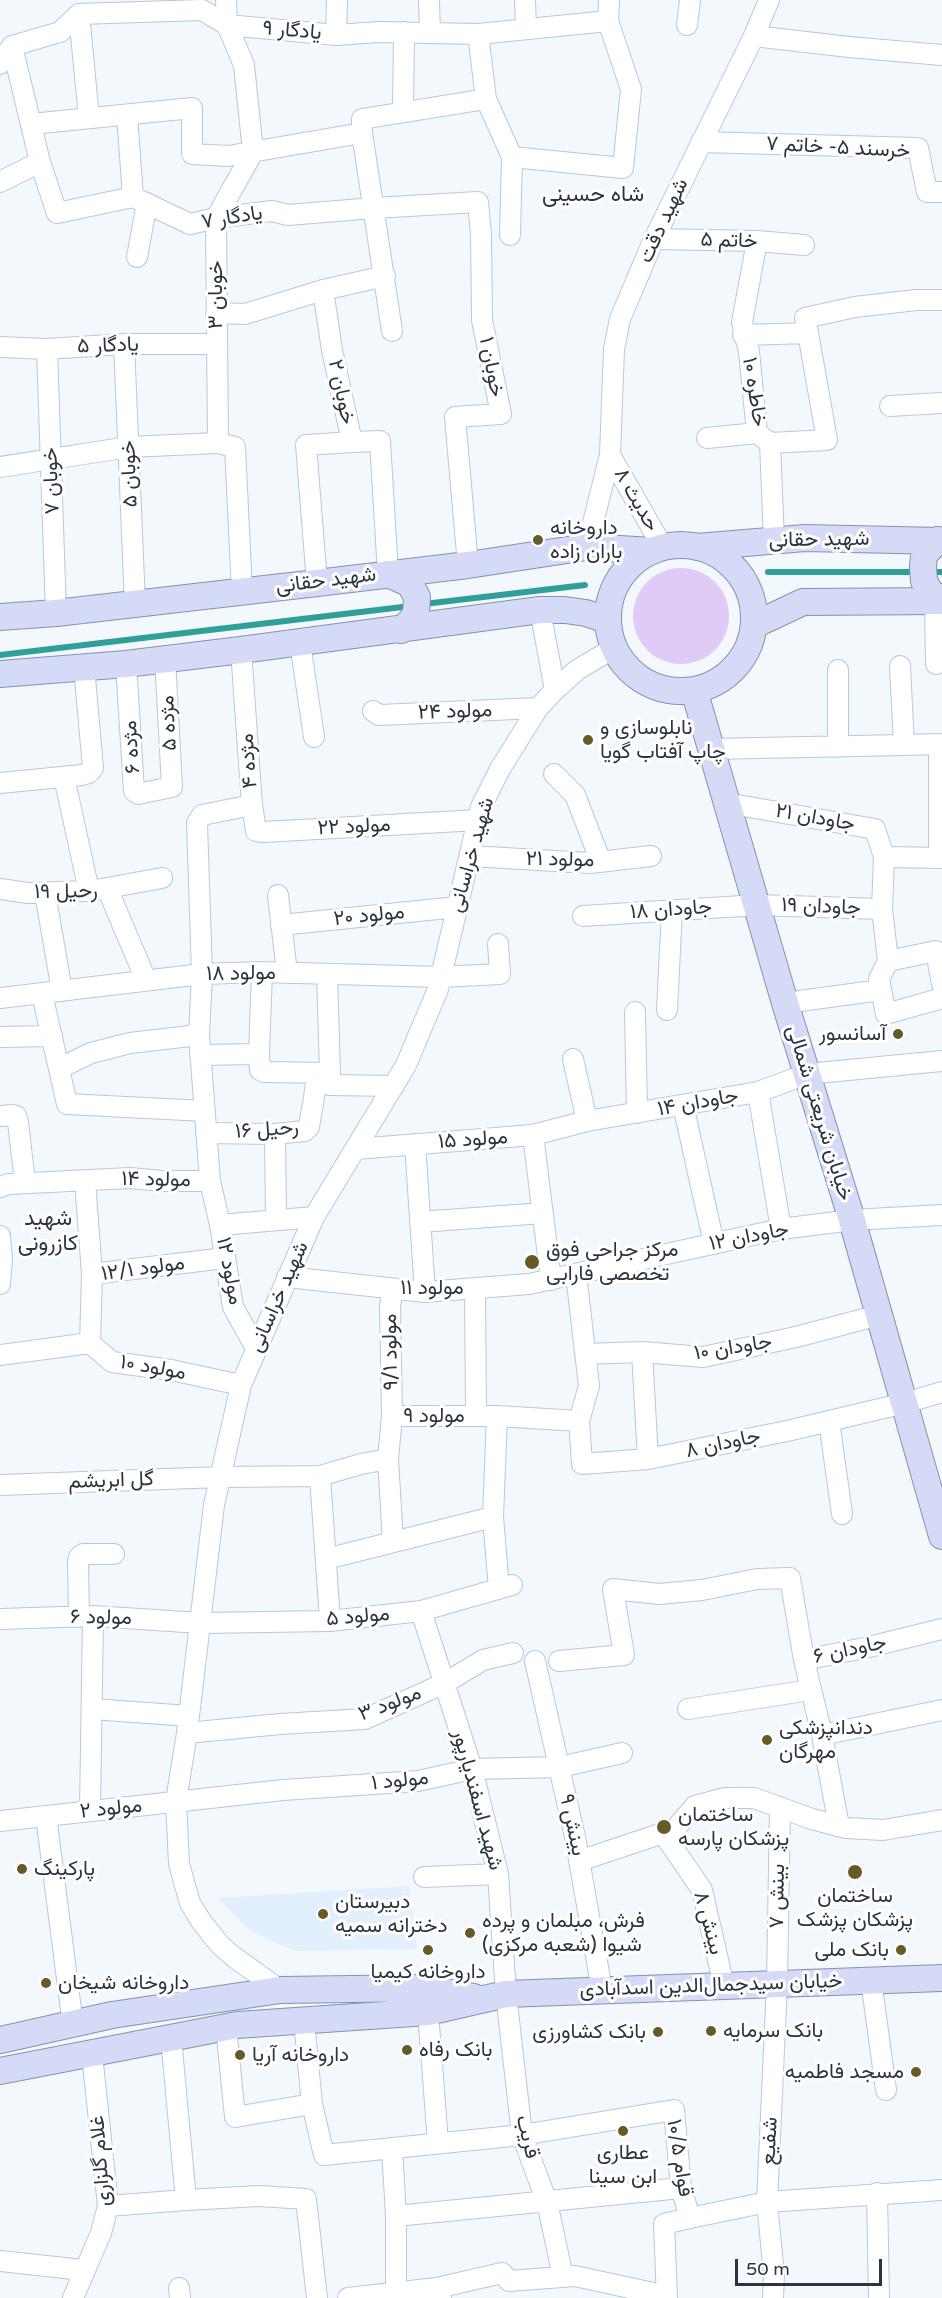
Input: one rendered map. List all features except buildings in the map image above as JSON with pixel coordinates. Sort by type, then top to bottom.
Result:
[{"type":"main road","name":"شهید حقانی","points":[[697,547],[805,537],[940,541]]},
{"type":"main road","points":[[939,600],[930,592],[924,581],[922,567],[924,555],[940,541]]},
{"type":"main road","name":"شهید حقانی","points":[[0,617],[56,613],[468,565],[587,547],[657,548]]},
{"type":"main road","points":[[697,547],[717,555],[733,567],[746,584],[753,604],[754,625],[750,643],[742,661],[727,676],[708,687],[686,692],[665,690],[633,675],[614,648],[607,620],[610,599],[618,581],[631,565],[657,548],[697,547]]},
{"type":"main road","points":[[388,574],[410,584],[417,597],[416,613],[401,630]]},
{"type":"main road","points":[[754,625],[803,602],[939,600]]},
{"type":"main road","points":[[0,674],[126,664],[401,630],[540,610],[586,613],[607,620]]},
{"type":"main road","name":"خیابان شریعتی شمالی","points":[[694,690],[785,1003],[852,1220],[942,1536]]},
{"type":"main road","name":"خیابان سیدجمال‌الدین اسدآبادی","points":[[0,2071],[226,2027],[428,2012],[506,1994],[942,1978]]},
{"type":"main road","name":"خیابان سیدجمال‌الدین اسدآبادی","points":[[0,2040],[112,2015],[279,1990],[424,1988],[481,1998]]},
{"type":"street","points":[[226,0],[227,25],[244,65],[253,152]]},
{"type":"street","points":[[336,35],[337,0]]},
{"type":"street","points":[[429,0],[430,33]]},
{"type":"street","points":[[525,0],[526,29]]},
{"type":"street","points":[[512,157],[623,168],[631,89],[608,21],[609,0]]},
{"type":"street","points":[[687,25],[690,0]]},
{"type":"street","name":"شهید دقت","points":[[587,547],[610,455],[614,349],[620,318],[654,239],[754,36],[769,0]]},
{"type":"street","name":"یادگار ۹","points":[[79,14],[147,5],[202,10],[227,25],[336,35],[404,32],[478,34],[608,21]]},
{"type":"street","points":[[79,14],[60,32],[3,57],[31,124],[40,162],[57,213],[140,200]]},
{"type":"street","points":[[79,14],[89,118]]},
{"type":"street","points":[[403,112],[404,32]]},
{"type":"street","points":[[478,34],[486,99],[512,157],[510,235]]},
{"type":"street","points":[[754,36],[942,55]]},
{"type":"street","points":[[392,331],[362,133],[362,119],[486,99]]},
{"type":"street","points":[[31,124],[192,108],[192,154],[228,156],[362,133]]},
{"type":"street","points":[[128,114],[140,200],[137,257]]},
{"type":"street","name":"خرسند ۵- خاتم ۷","points":[[701,142],[918,148],[927,192],[942,192]]},
{"type":"street","name":"خوبان ۳","points":[[218,443],[216,218],[253,152]]},
{"type":"street","points":[[0,182],[40,162]]},
{"type":"street","name":"یادگار ۷","points":[[140,200],[190,224],[216,218],[272,211],[288,215],[478,202],[482,235]]},
{"type":"street","name":"خوبان ۱","points":[[468,565],[455,417],[501,414],[482,320],[482,235]]},
{"type":"street","name":"خاتم ۵","points":[[654,239],[757,241],[804,245]]},
{"type":"street","name":"خاطره ۱۰","points":[[757,241],[742,322],[764,438],[774,540]]},
{"type":"street","points":[[216,313],[245,314],[323,290],[385,276]]},
{"type":"street","name":"خوبان ۲","points":[[323,290],[332,350],[352,442],[380,441],[388,574]]},
{"type":"street","points":[[707,438],[826,440],[805,318],[855,307],[916,300],[942,300]]},
{"type":"street","points":[[743,336],[808,333]]},
{"type":"street","name":"یادگار ۵","points":[[0,347],[47,349],[124,344],[216,344]]},
{"type":"street","name":"خوبان ۵","points":[[124,344],[135,604]]},
{"type":"street","name":"خوبان ۷","points":[[47,349],[56,613]]},
{"type":"street","points":[[890,406],[942,403]]},
{"type":"street","points":[[317,583],[306,445],[352,442]]},
{"type":"street","points":[[0,467],[129,447],[218,443],[235,447],[242,591]]},
{"type":"street","name":"حدیث ۸","points":[[610,455],[657,548]]},
{"type":"street","points":[[936,664],[939,600]]},
{"type":"street","points":[[540,610],[555,690]]},
{"type":"street","points":[[300,643],[314,737]]},
{"type":"street","name":"شهید خراسانی","points":[[279,1990],[220,1945],[190,1904],[179,1864],[176,1801],[188,1725],[214,1505],[241,1386],[314,1217],[406,1065],[438,989],[478,820],[500,769],[538,708],[577,670],[614,648]]},
{"type":"street","name":"مژده ۴","points":[[210,1181],[199,1035],[202,974],[197,824],[202,815],[252,804],[241,650]]},
{"type":"street","name":"مژده ۵","points":[[165,658],[172,787]]},
{"type":"street","name":"مژده ۶","points":[[126,664],[134,791],[138,794],[172,787]]},
{"type":"street","points":[[900,666],[904,745]]},
{"type":"street","points":[[0,783],[89,773],[93,768],[84,667]]},
{"type":"street","points":[[838,670],[838,747]]},
{"type":"street","name":"مولود ۲۴","points":[[373,711],[379,715],[538,708]]},
{"type":"street","points":[[710,749],[941,744],[941,858],[884,857]]},
{"type":"street","points":[[554,774],[575,795],[602,862]]},
{"type":"street","points":[[63,777],[98,890],[162,878]]},
{"type":"street","name":"جاودان ۲۱","points":[[726,803],[875,829],[884,857]]},
{"type":"street","name":"مولود ۲۲","points":[[252,804],[256,831],[263,832],[478,820]]},
{"type":"street","name":"مولود ۲۱","points":[[470,856],[590,863],[651,856]]},
{"type":"street","name":"جاودان ۱۹","points":[[758,905],[882,909],[884,857]]},
{"type":"street","name":"رحیل ۱۹","points":[[0,889],[28,893],[98,890],[146,980]]},
{"type":"street","points":[[45,893],[62,991]]},
{"type":"street","points":[[278,895],[287,973]]},
{"type":"street","name":"جاودان ۱۸","points":[[583,916],[758,905]]},
{"type":"street","name":"مولود ۲۰","points":[[281,925],[457,907]]},
{"type":"street","points":[[882,909],[888,961],[879,980],[886,1014],[942,998]]},
{"type":"street","points":[[667,1010],[672,910]]},
{"type":"street","name":"مولود ۱۸","points":[[0,998],[202,974],[262,972],[441,977],[500,974],[498,944]]},
{"type":"street","points":[[888,961],[939,951],[942,984]]},
{"type":"street","points":[[262,972],[260,1070],[264,1072],[324,1073]]},
{"type":"street","points":[[327,974],[324,1073],[330,1085],[394,1086]]},
{"type":"street","points":[[785,1003],[881,990]]},
{"type":"street","points":[[42,994],[67,1104],[205,1111]]},
{"type":"street","points":[[635,1012],[637,1113]]},
{"type":"street","points":[[60,1068],[91,1053],[130,1043],[199,1035]]},
{"type":"street","points":[[0,1037],[52,1036]]},
{"type":"street","points":[[200,1055],[259,1054]]},
{"type":"street","points":[[573,1059],[587,1121]]},
{"type":"street","name":"جاودان ۱۴","points":[[587,1121],[759,1092],[807,1074],[942,1061]]},
{"type":"street","name":"رحیل ۱۶","points":[[206,1133],[275,1134],[305,1131],[308,1129],[324,1073]]},
{"type":"street","points":[[759,1092],[781,1229]]},
{"type":"street","points":[[684,1105],[714,1244]]},
{"type":"street","points":[[0,1116],[16,1116],[25,1183]]},
{"type":"street","name":"مولود ۱۵","points":[[356,1149],[533,1135],[587,1121]]},
{"type":"street","points":[[275,1134],[276,1220]]},
{"type":"street","points":[[533,1135],[551,1280]]},
{"type":"street","points":[[415,1144],[425,1292]]},
{"type":"street","name":"مولود ۱۴","points":[[0,1187],[9,1184],[130,1178],[210,1181],[220,1225]]},
{"type":"street","points":[[85,1181],[92,1274]]},
{"type":"street","points":[[420,1222],[543,1212]]},
{"type":"street","name":"جاودان ۱۲","points":[[576,1274],[781,1229],[852,1220],[942,1215]]},
{"type":"street","points":[[220,1225],[314,1217]]},
{"type":"street","name":"مولود ۱۲","points":[[220,1225],[232,1307],[256,1348]]},
{"type":"street","points":[[0,1236],[2,1260],[0,1284]]},
{"type":"street","name":"مولود ۱۲/۱","points":[[90,1343],[92,1274],[225,1258]]},
{"type":"street","points":[[576,1274],[589,1386],[579,1421]]},
{"type":"street","name":"مولود ۱۱","points":[[287,1277],[425,1292],[529,1284],[576,1274]]},
{"type":"street","name":"مولود ۹/۱","points":[[392,1416],[390,1306],[393,1288]]},
{"type":"street","points":[[475,1288],[476,1416]]},
{"type":"street","name":"جاودان ۱۰","points":[[585,1354],[642,1352],[703,1357],[796,1337],[879,1315]]},
{"type":"street","points":[[0,1355],[90,1343]]},
{"type":"street","name":"مولود ۱۰","points":[[90,1343],[112,1362],[171,1370],[241,1386]]},
{"type":"street","points":[[642,1352],[648,1459]]},
{"type":"street","name":"جاودان ۸","points":[[579,1421],[582,1464],[648,1459],[829,1421],[942,1392]]},
{"type":"street","name":"مولود ۹","points":[[393,1542],[388,1459],[392,1416],[497,1416],[579,1421]]},
{"type":"street","points":[[326,1559],[494,1517],[497,1416]]},
{"type":"street","points":[[829,1421],[842,1514]]},
{"type":"street","points":[[221,1477],[320,1476],[388,1459]]},
{"type":"street","points":[[0,1467],[0,1485]]},
{"type":"street","points":[[320,1476],[330,1621]]},
{"type":"street","name":"گل ابریشم","points":[[0,1485],[221,1477]]},
{"type":"street","name":"مولود ۵","points":[[201,1623],[330,1621],[421,1611],[505,1587],[494,1517]]},
{"type":"street","points":[[90,1811],[92,1709],[86,1617],[78,1561],[83,1554],[114,1554]]},
{"type":"street","name":"جاودان ۶","points":[[559,1661],[624,1655],[613,1589],[659,1594],[702,1590],[757,1579],[790,1578],[804,1660],[942,1629]]},
{"type":"street","name":"شهید اسفندیارپور","points":[[421,1611],[472,1769],[498,1874],[506,1994]]},
{"type":"street","name":"مولود ۶","points":[[0,1619],[86,1617],[201,1623]]},
{"type":"street","name":"مولود ۳","points":[[92,1709],[188,1725],[280,1724],[365,1719],[445,1683],[483,1660],[513,1653]]},
{"type":"street","points":[[804,1660],[822,1735],[839,1826]]},
{"type":"street","name":"بینش ۹","points":[[535,1661],[560,1767],[602,1990]]},
{"type":"street","points":[[688,1709],[810,1690]]},
{"type":"street","points":[[822,1735],[942,1710]]},
{"type":"street","name":"مولود ۱","points":[[176,1801],[283,1790],[418,1781],[472,1769],[560,1767],[622,1753]]},
{"type":"street","points":[[579,1861],[675,1829],[695,1806],[725,1798],[754,1798],[839,1826],[883,1830],[942,1820]]},
{"type":"street","name":"مولود ۲","points":[[0,1821],[176,1801]]},
{"type":"street","name":"بینش ۷","points":[[777,1984],[780,1807]]},
{"type":"street","points":[[46,1816],[73,2025]]},
{"type":"street","name":"بینش ۸","points":[[663,1833],[702,1890],[724,1986]]},
{"type":"street","points":[[424,1877],[498,1874]]},
{"type":"street","points":[[871,1980],[886,2090]]},
{"type":"street","name":"شفیع","points":[[773,2298],[774,2275],[767,2202],[777,1984]]},
{"type":"street","name":"قریب","points":[[506,1994],[522,2134],[548,2202],[563,2277]]},
{"type":"street","points":[[428,2012],[438,2143]]},
{"type":"street","points":[[304,2021],[312,2104],[324,2155],[522,2134]]},
{"type":"street","points":[[226,2027],[235,2117],[312,2104]]},
{"type":"street","points":[[171,2038],[186,2199]]},
{"type":"street","name":"غلام گلزاری","points":[[72,2298],[101,2233],[108,2206],[92,2054]]},
{"type":"street","name":"قوام ۱۰/۵","points":[[522,2134],[674,2110],[681,2188],[690,2218],[664,2224],[667,2297]]},
{"type":"street","points":[[392,2148],[396,2217],[396,2292]]},
{"type":"street","points":[[396,2217],[681,2188]]},
{"type":"street","points":[[690,2218],[767,2202],[942,2190]]},
{"type":"street","points":[[877,2193],[879,2298]]},
{"type":"street","points":[[108,2206],[186,2199],[259,2196],[306,2199],[317,2298]]},
{"type":"street","points":[[0,2261],[83,2270]]},
{"type":"street","points":[[348,2298],[396,2292],[439,2293],[502,2273],[511,2289],[575,2276],[667,2297]]},
{"type":"shaded area","points":[[681,568],[699,572],[715,582],[725,598],[729,616],[725,634],[715,650],[699,660],[681,664],[663,660],[647,650],[637,634],[633,616],[637,598],[647,582],[663,572]]},
{"type":"shaded area","name":"دبیرستان دخترانه سمیه","points":[[409,1886],[417,1949],[294,1951],[249,1930],[217,1898]]},
{"type":"waterway","points":[[768,572],[917,572]]},
{"type":"waterway","points":[[930,572],[942,572]]},
{"type":"waterway","points":[[424,604],[585,585]]},
{"type":"waterway","points":[[0,655],[411,606]]},
{"type":"place","name":"داروخانه باران زاده","points":[[538,540]]},
{"type":"place","name":"نابلوسازی و چاپ آفتاب گویا","points":[[588,740]]},
{"type":"place","name":"آسانسور","points":[[898,1034]]},
{"type":"place","name":"مرکز جراحی فوق تخصصی فارابی","points":[[532,1262]]},
{"type":"place","name":"دندانپزشکی مهرگان","points":[[767,1740]]},
{"type":"place","name":"ساختمان پزشکان پارسه","points":[[664,1827]]},
{"type":"place","name":"پارکینگ","points":[[22,1869]]},
{"type":"place","name":"ساختمان پزشکان پزشک","points":[[855,1872]]},
{"type":"place","name":"دبیرستان دخترانه سمیه","points":[[323,1914]]},
{"type":"place","name":"فرش، مبلمان و پرده شیوا (شعبه مرکزی)","points":[[470,1933]]},
{"type":"place","name":"داروخانه کیمیا","points":[[428,1950]]},
{"type":"place","name":"بانک ملی","points":[[901,1950]]},
{"type":"place","name":"داروخانه شیخان","points":[[46,1983]]},
{"type":"place","name":"بانک سرمایه","points":[[711,2031]]},
{"type":"place","name":"بانک کشاورزی","points":[[658,2032]]},
{"type":"place","name":"بانک رفاه","points":[[407,2050]]},
{"type":"place","name":"داروخانه آریا","points":[[240,2055]]},
{"type":"place","name":"مسجد فاطمیه","points":[[916,2072]]},
{"type":"place","name":"عطاری ابن سینا","points":[[623,2131]]},
{"type":"district","name":"شاه حسینی","points":[[593,195]]},
{"type":"district","name":"شهید کازرونی","points":[[48,1232]]}]
